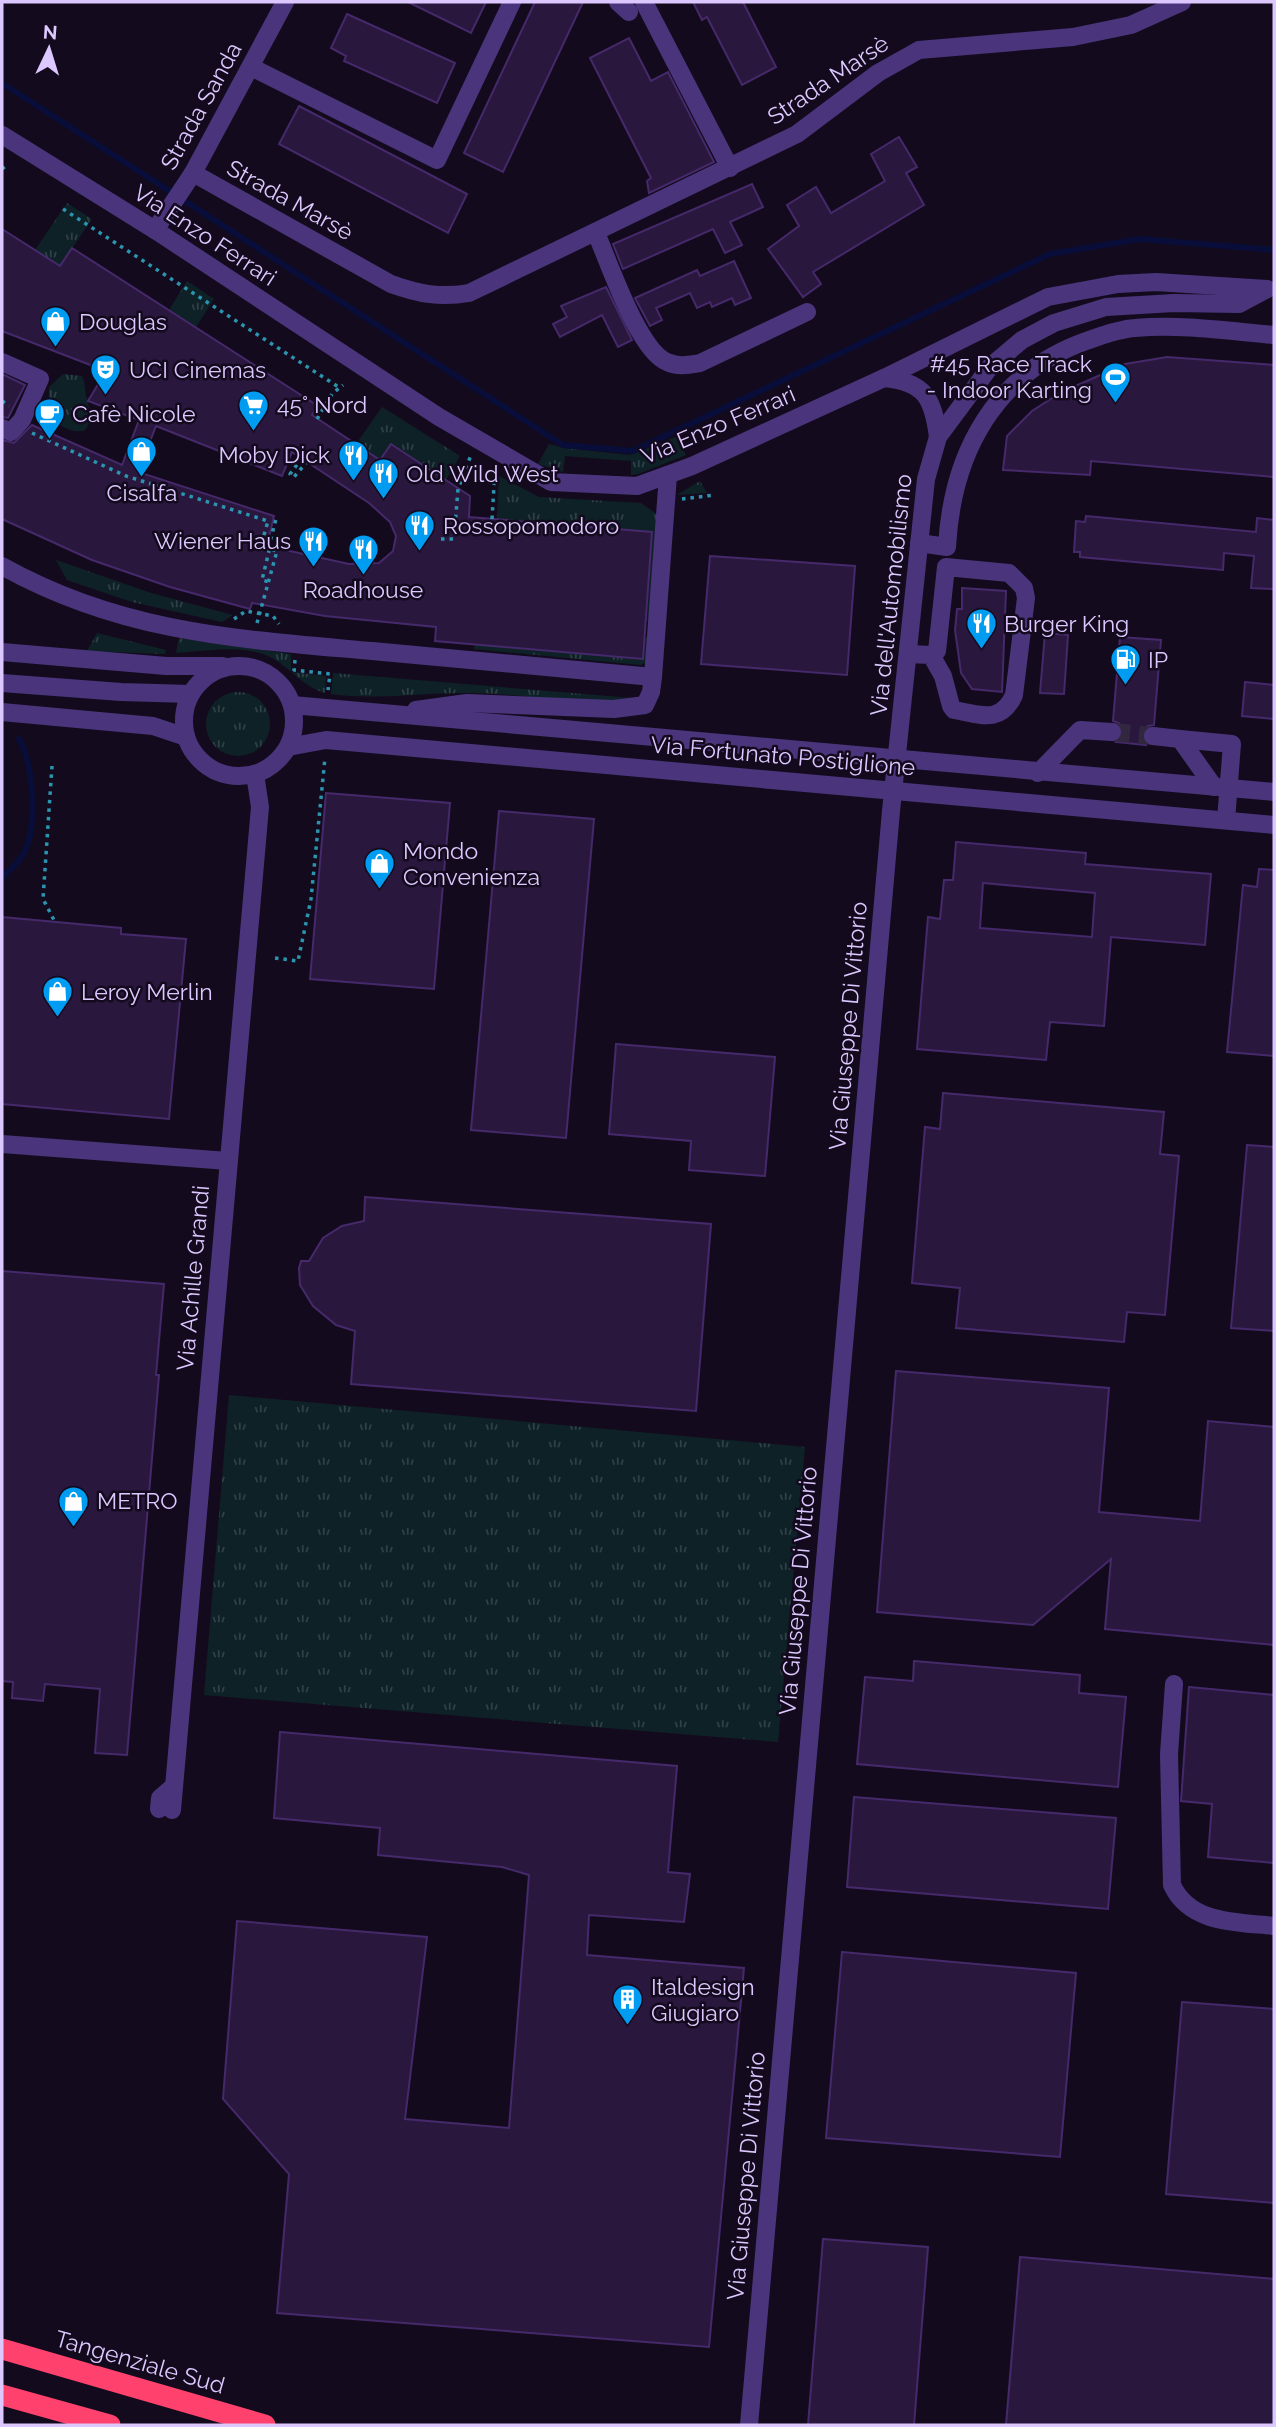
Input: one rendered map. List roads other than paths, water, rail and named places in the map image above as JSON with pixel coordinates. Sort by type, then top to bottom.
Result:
[{"type":"highway","name":"Tangenziale Sud","points":[[5,2349],[265,2425]]},
{"type":"highway","points":[[2,2395],[110,2425]]},
{"type":"street","name":"Strada Sanda","points":[[155,230],[190,178],[285,2]]},
{"type":"street","points":[[251,66],[437,160],[512,2]]},
{"type":"street","name":"Strada Marsè","points":[[190,178],[391,284],[421,295],[445,297],[469,293],[797,134],[878,73],[919,50],[1073,37],[1131,25],[1182,2]]},
{"type":"street","points":[[630,5],[730,168]]},
{"type":"street","name":"Via Enzo Ferrari","points":[[2,135],[155,230],[476,440],[551,482],[637,486],[668,475],[884,378],[1048,297],[1118,284],[1156,282],[1270,290]]},
{"type":"street","points":[[596,233],[642,335],[653,352],[665,362],[682,366],[700,363],[807,312]]},
{"type":"street","name":"Via dell'Automobilismo","points":[[897,761],[926,479],[938,437],[1003,353],[1054,323],[1106,307],[1174,303],[1239,304],[1270,290]]},
{"type":"street","points":[[951,565],[947,547],[953,491],[959,469],[996,402],[1036,365],[1071,346],[1133,328],[1169,327],[1274,335]]},
{"type":"street","points":[[2,362],[40,379],[22,420],[9,427]]},
{"type":"street","name":"Via dell'Automobilismo","points":[[884,378],[908,380],[923,391],[933,407],[938,437]]},
{"type":"street","points":[[382,714],[471,703],[633,708],[645,705],[651,692],[653,677],[668,475]]},
{"type":"street","points":[[919,543],[947,547]]},
{"type":"street","points":[[951,565],[1009,573],[1024,588],[1026,598],[1014,695],[1007,710],[996,716],[954,709],[934,653],[944,569],[951,565]]},
{"type":"street","points":[[2,566],[42,588],[85,604],[189,633],[653,677]]},
{"type":"street","points":[[2,652],[166,666],[234,666],[246,666],[270,676],[287,694],[292,705],[293,726],[288,747],[271,766],[256,774],[224,775],[207,767],[194,754],[186,737],[185,708],[190,694],[209,675],[234,666]]},
{"type":"street","points":[[909,654],[934,653]]},
{"type":"street","points":[[2,683],[190,694]]},
{"type":"street","name":"Via Fortunato Postiglione","points":[[292,705],[897,761],[1274,792]]},
{"type":"street","points":[[2,712],[153,726],[186,737]]},
{"type":"street","points":[[1038,773],[1080,730],[1112,732]]},
{"type":"street","points":[[1153,736],[1232,744],[1221,788],[1226,820]]},
{"type":"street","points":[[1180,739],[1221,788]]},
{"type":"street","name":"Via Fortunato Postiglione","points":[[288,747],[326,740],[1274,825]]},
{"type":"street","name":"Via Giuseppe Di Vittorio","points":[[749,2425],[897,761]]},
{"type":"street","name":"Via Achille Grandi","points":[[165,1810],[174,1786],[260,807],[256,774]]},
{"type":"street","points":[[2,1144],[228,1161]]},
{"type":"street","points":[[1174,1684],[1170,1754],[1172,1885],[1178,1899],[1207,1918],[1274,1926]]},
{"type":"waterway","points":[[2,83],[563,445],[633,451],[1050,254],[1140,239],[1274,250]]},
{"type":"waterway","points":[[2,878],[24,853],[32,818],[30,776],[19,739]]},
{"type":"tunnel","points":[[1112,732],[1153,736]]},
{"type":"place","name":"Douglas","points":[[56,349]]},
{"type":"place","name":"UCI Cinemas","points":[[106,397]]},
{"type":"place","name":"#45 Race Track - Indoor Karting","points":[[1115,404]]},
{"type":"place","name":"45° Nord","points":[[254,432]]},
{"type":"place","name":"Cafè Nicole","points":[[49,441]]},
{"type":"place","name":"Cisalfa","points":[[142,479]]},
{"type":"place","name":"Moby Dick","points":[[353,482]]},
{"type":"place","name":"Old Wild West","points":[[383,501]]},
{"type":"place","name":"Rossopomodoro","points":[[420,553]]},
{"type":"place","name":"Wiener Haus","points":[[314,568]]},
{"type":"place","name":"Roadhouse","points":[[363,576]]},
{"type":"place","name":"Burger King","points":[[981,651]]},
{"type":"place","name":"IP","points":[[1125,687]]},
{"type":"place","name":"Mondo Convenienza","points":[[380,891]]},
{"type":"place","name":"Leroy Merlin","points":[[58,1019]]},
{"type":"place","name":"METRO","points":[[74,1528]]},
{"type":"place","name":"Italdesign Giugiaro","points":[[628,2027]]}]
